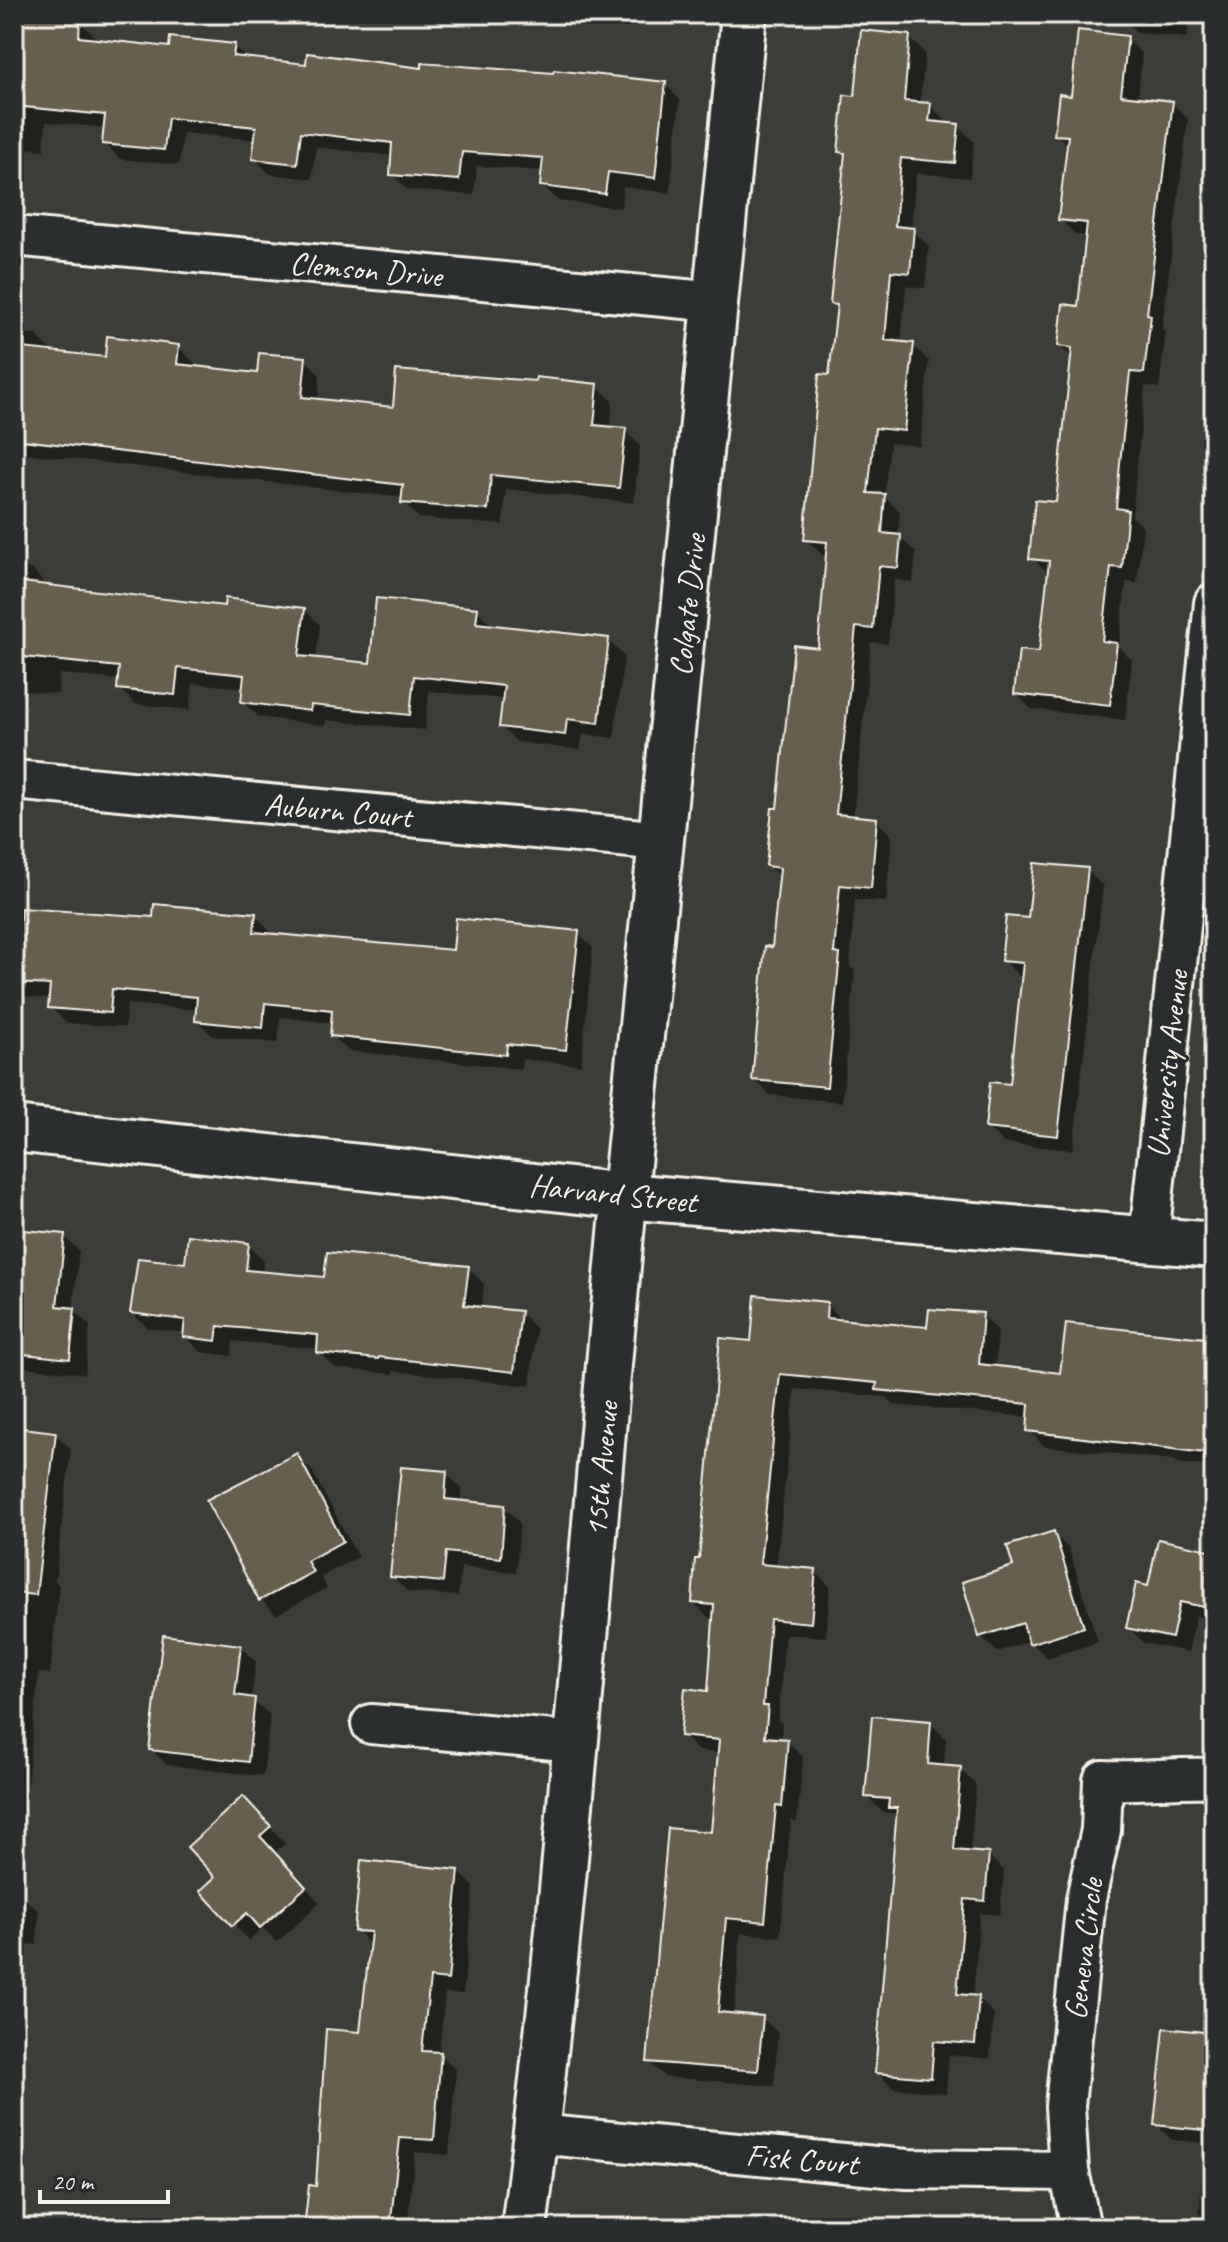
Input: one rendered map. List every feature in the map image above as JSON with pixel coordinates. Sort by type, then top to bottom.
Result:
[{"type":"street","name":"Colgate Drive","points":[[625,1196],[744,14]]},
{"type":"street","name":"Clemson Drive","points":[[14,236],[717,302]]},
{"type":"street","name":"University Avenue","points":[[1149,1239],[1214,603]]},
{"type":"street","name":"Auburn Court","points":[[14,780],[663,841]]},
{"type":"street","name":"Harvard Street","points":[[14,1129],[625,1196],[1214,1245]]},
{"type":"street","name":"15th Avenue","points":[[524,2228],[577,1742],[625,1196]]},
{"type":"street","points":[[371,1724],[577,1742]]},
{"type":"street","name":"Geneva Circle","points":[[1081,2228],[1069,2171],[1065,2106],[1086,1899],[1101,1830],[1103,1780],[1142,1782],[1182,1777],[1214,1778]]},
{"type":"street","name":"Fisk Court","points":[[536,2134],[907,2169],[1069,2171]]},
{"type":"building","points":[[14,14],[80,19],[79,37],[169,47],[170,37],[235,44],[233,56],[306,64],[307,53],[422,68],[422,63],[553,73],[554,70],[666,82],[655,178],[608,172],[605,194],[540,186],[543,158],[462,152],[459,180],[390,175],[392,143],[301,132],[297,164],[252,159],[256,127],[168,118],[164,150],[102,144],[105,115],[14,106]]},
{"type":"building","points":[[861,30],[910,35],[904,101],[931,103],[929,121],[959,124],[955,163],[901,158],[895,226],[914,228],[910,273],[891,271],[885,340],[914,343],[904,431],[875,428],[868,493],[885,494],[882,533],[901,535],[898,568],[879,566],[873,629],[856,627],[836,814],[877,818],[871,888],[840,885],[834,953],[840,954],[827,1087],[752,1080],[765,946],[772,947],[780,868],[766,866],[772,808],[777,808],[794,645],[818,648],[827,542],[804,540],[819,374],[829,375],[837,305],[830,304],[845,153],[838,152],[844,95],[855,96]]},
{"type":"building","points":[[1078,30],[1128,36],[1121,95],[1173,101],[1147,314],[1151,315],[1144,373],[1130,372],[1120,463],[1116,508],[1128,510],[1122,568],[1111,567],[1102,641],[1117,643],[1110,705],[1014,694],[1019,650],[1039,652],[1049,561],[1029,559],[1035,500],[1056,502],[1072,348],[1058,346],[1063,304],[1078,306],[1087,223],[1058,220],[1068,136],[1054,135],[1059,94],[1071,96]]},
{"type":"building","points":[[107,336],[179,345],[177,364],[257,373],[259,353],[306,357],[302,397],[393,407],[396,370],[535,381],[536,377],[598,384],[594,425],[626,428],[619,488],[491,475],[488,510],[401,503],[403,485],[14,439],[14,347],[105,357]]},
{"type":"building","points":[[14,581],[224,606],[225,598],[305,608],[299,656],[370,663],[376,598],[478,608],[476,623],[609,638],[599,723],[567,719],[565,735],[499,727],[504,686],[414,676],[410,715],[311,705],[310,711],[241,702],[244,675],[178,668],[175,695],[117,689],[119,667],[14,656]]},
{"type":"building","points":[[1034,863],[1088,868],[1058,1136],[985,1128],[990,1082],[1010,1084],[1023,963],[1001,961],[1006,916],[1028,918]]},
{"type":"building","points":[[154,904],[256,913],[254,932],[453,950],[456,918],[579,931],[566,1050],[507,1044],[506,1055],[330,1036],[332,1010],[265,1003],[263,1028],[195,1021],[197,997],[112,989],[110,1013],[48,1008],[50,985],[16,983],[21,908],[153,917]]},
{"type":"building","points":[[14,1229],[65,1234],[57,1306],[75,1308],[70,1359],[14,1353]]},
{"type":"building","points":[[188,1235],[249,1243],[246,1270],[324,1277],[327,1252],[469,1266],[464,1305],[521,1311],[514,1372],[317,1353],[318,1335],[218,1326],[216,1341],[183,1337],[185,1320],[130,1313],[138,1258],[185,1263]]},
{"type":"building","points":[[755,1295],[827,1302],[826,1318],[927,1327],[929,1309],[983,1313],[979,1364],[1060,1373],[1066,1323],[1214,1339],[1214,1454],[1027,1431],[1029,1404],[876,1390],[877,1383],[780,1374],[760,1564],[816,1569],[811,1623],[770,1619],[763,1706],[768,1706],[765,1737],[788,1739],[782,1807],[776,1806],[765,1922],[726,1918],[718,2012],[763,2016],[758,2071],[647,2062],[668,1828],[711,1832],[719,1740],[680,1736],[685,1688],[708,1691],[714,1605],[692,1603],[720,1338],[751,1341]]},
{"type":"building","points":[[14,1427],[56,1432],[36,1595],[14,1593]]},
{"type":"building","points":[[297,1453],[343,1541],[307,1561],[313,1572],[259,1601],[206,1500]]},
{"type":"building","points":[[401,1467],[447,1471],[445,1499],[505,1505],[501,1558],[446,1552],[443,1582],[390,1577]]},
{"type":"building","points":[[1054,1531],[1084,1627],[1029,1644],[1023,1623],[979,1637],[962,1582],[1013,1566],[1007,1546]]},
{"type":"building","points":[[1158,1539],[1214,1551],[1214,1609],[1180,1602],[1172,1638],[1126,1628],[1136,1583],[1148,1586]]},
{"type":"building","points":[[163,1635],[241,1645],[235,1695],[255,1698],[248,1762],[149,1750]]},
{"type":"building","points":[[872,1716],[931,1721],[928,1764],[961,1767],[954,1850],[989,1853],[985,1901],[965,1899],[957,1994],[979,1996],[975,2044],[934,2041],[931,2078],[875,2073],[897,1808],[888,1808],[889,1799],[865,1797]]},
{"type":"building","points":[[243,1796],[271,1826],[260,1836],[306,1887],[260,1928],[247,1913],[232,1926],[200,1891],[215,1877],[187,1847]]},
{"type":"building","points":[[361,1860],[459,1870],[448,1980],[430,1978],[422,2051],[441,2052],[434,2140],[400,2138],[390,2228],[304,2228],[309,2185],[316,2186],[326,2029],[360,2032],[371,1932],[354,1931]]},
{"type":"building","points":[[1164,2028],[1214,2033],[1214,2131],[1154,2125]]}]
